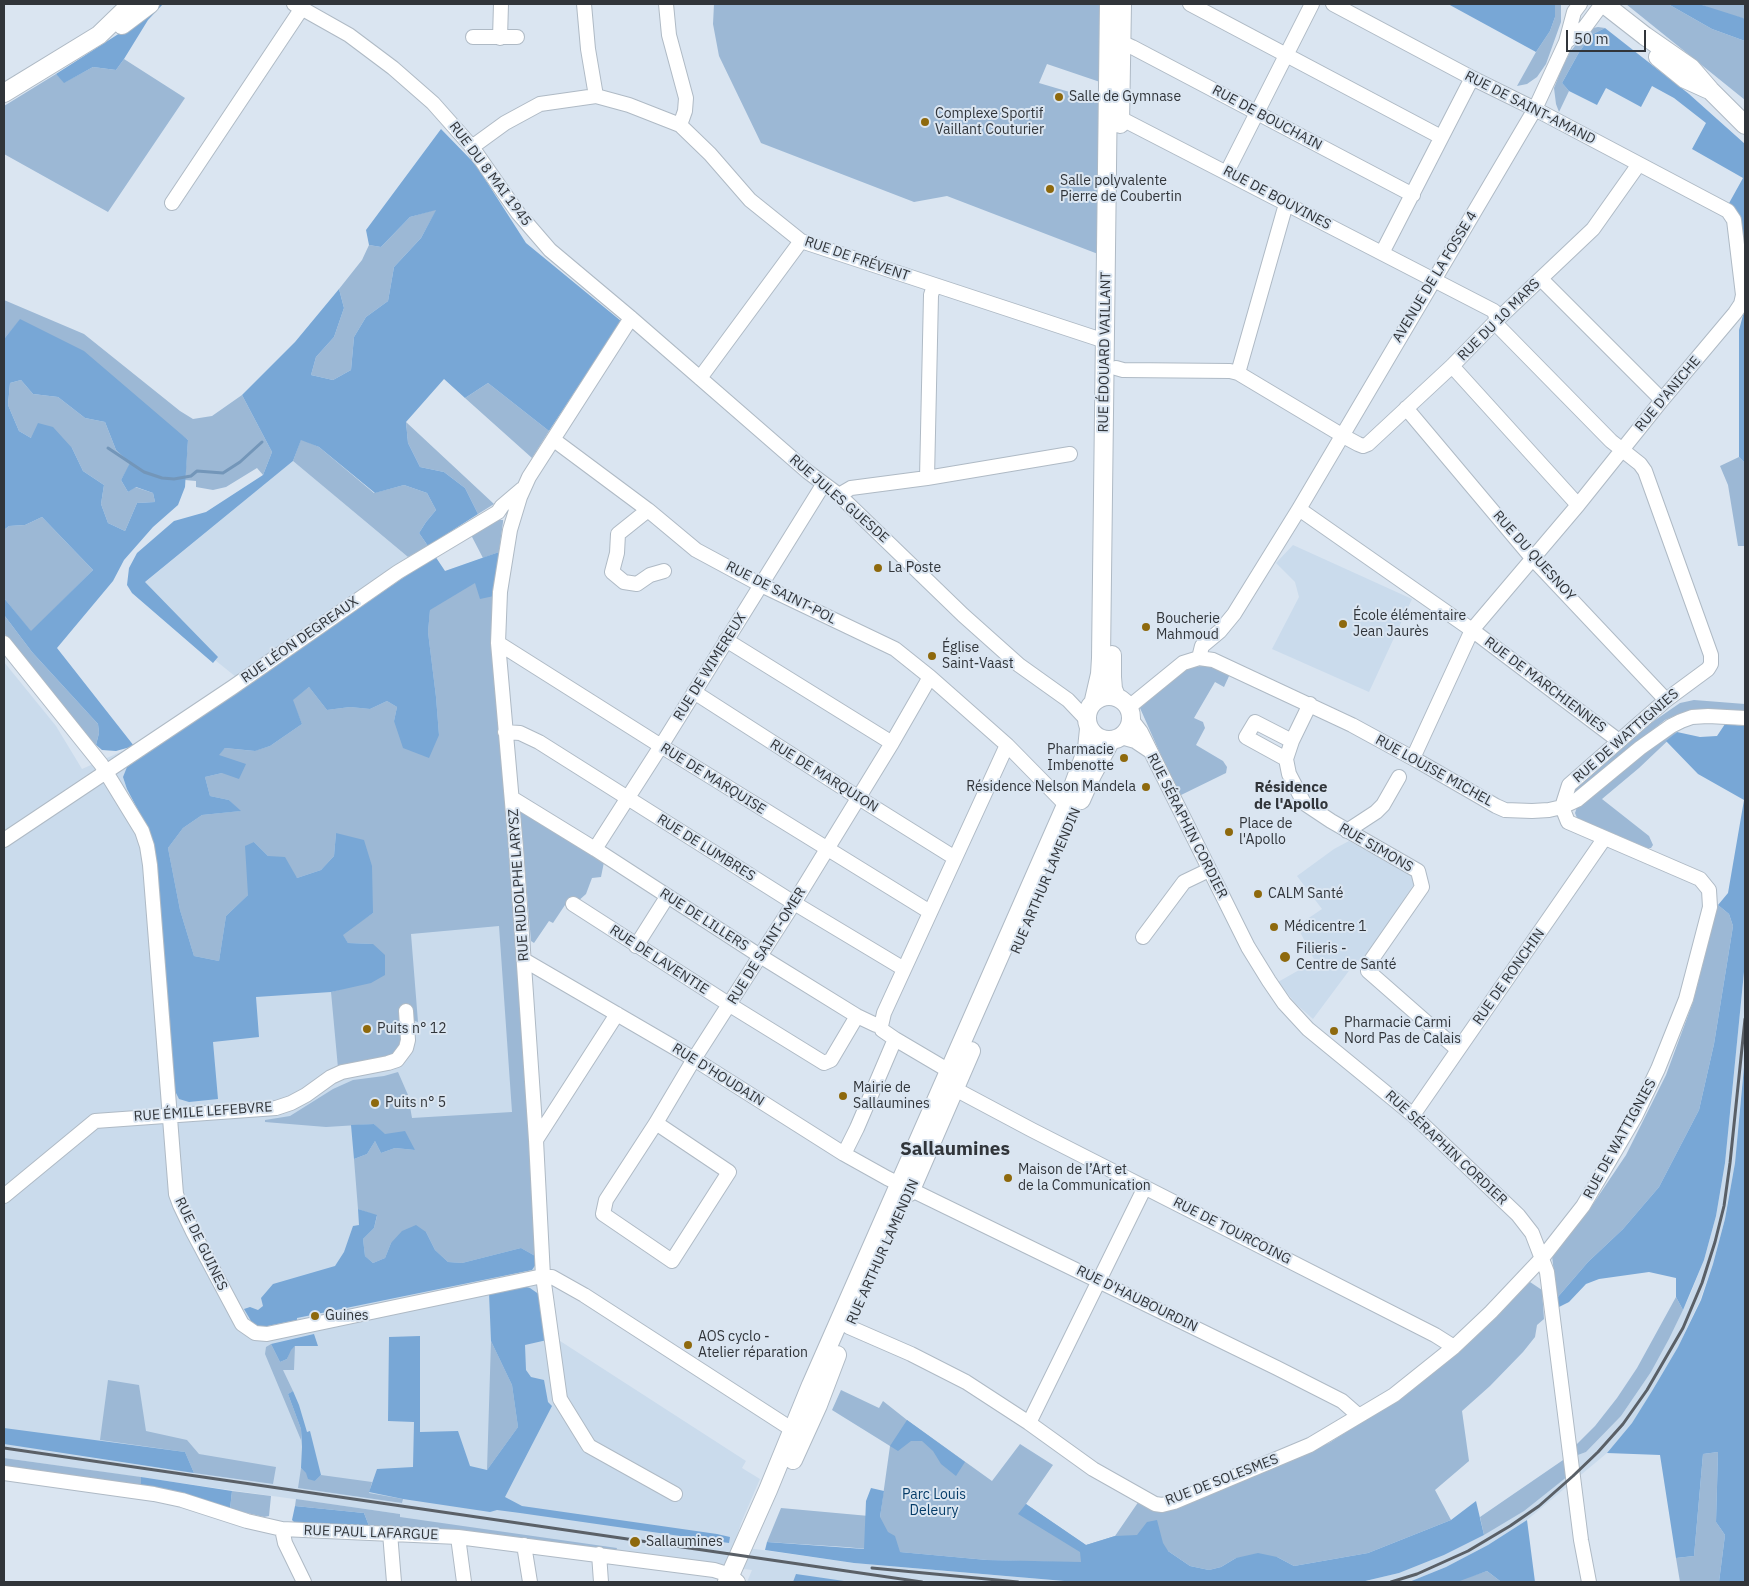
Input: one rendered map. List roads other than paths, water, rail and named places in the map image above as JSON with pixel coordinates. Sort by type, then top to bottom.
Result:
[{"type":"main road","points":[[99,35],[130,4]]},
{"type":"main road","points":[[4,93],[99,35],[120,27],[150,4]]},
{"type":"main road","name":"RUE ÉDOUARD VAILLANT","points":[[1090,713],[1099,682],[1101,658],[1109,4]]},
{"type":"main road","name":"RUE ÉDOUARD VAILLANT","points":[[1122,4],[1112,677],[1113,689],[1126,708]]},
{"type":"main road","points":[[1598,6],[1691,68],[1745,125]]},
{"type":"main road","points":[[1108,695],[1126,708],[1128,729],[1116,739],[1102,739],[1095,735],[1090,713],[1101,696],[1108,695]]},
{"type":"main road","name":"RUE ARTHUR LAMENDIN","points":[[955,1079],[1082,763],[1087,749],[1090,713]]},
{"type":"main road","name":"RUE ARTHUR LAMENDIN","points":[[736,1579],[798,1434],[811,1385],[906,1187],[1092,775],[1116,739]]},
{"type":"main road","name":"RUE ARTHUR LAMENDIN","points":[[736,1579],[746,1540],[798,1434],[818,1405],[833,1363],[906,1187]]},
{"type":"street","points":[[500,38],[501,4]]},
{"type":"street","points":[[584,4],[588,49],[596,96]]},
{"type":"street","points":[[472,147],[505,123],[540,104],[596,96],[629,105],[680,125],[686,98],[669,35],[666,4]]},
{"type":"street","points":[[1190,4],[1441,137]]},
{"type":"street","points":[[1227,172],[1285,54],[1312,4]]},
{"type":"street","name":"RUE DE SAINT-AMAND","points":[[1333,4],[1728,211]]},
{"type":"street","name":"AVENUE DE LA FOSSE 4","points":[[1299,508],[1535,109],[1566,42],[1574,12],[1580,4]]},
{"type":"street","points":[[172,203],[298,6]]},
{"type":"street","name":"RUE DU 8 MAI 1945","points":[[298,6],[349,36],[393,68],[434,103],[472,147],[518,213],[550,250],[631,318]]},
{"type":"street","name":"AVENUE DE LA FOSSE 4","points":[[1566,42],[1585,27],[1598,6]]},
{"type":"street","points":[[473,37],[517,37]]},
{"type":"street","name":"RUE DE BOUCHAIN","points":[[1121,42],[1413,195]]},
{"type":"street","points":[[1382,254],[1472,78]]},
{"type":"street","name":"RUE DE BOUVINES","points":[[1120,118],[1494,311],[1499,328],[1611,441],[1635,460],[1645,471],[1711,655],[1711,664]]},
{"type":"street","name":"RUE DE FRÉVENT","points":[[680,125],[710,154],[750,200],[801,241],[1105,341]]},
{"type":"street","name":"RUE DU 10 MARS","points":[[1342,435],[1358,444],[1364,446],[1368,444],[1452,366],[1497,320],[1593,229],[1639,164]]},
{"type":"street","points":[[1238,373],[1287,204]]},
{"type":"street","name":"RUE D'ANICHE","points":[[1413,758],[1472,630],[1578,505],[1741,304],[1743,295],[1734,220],[1728,211]]},
{"type":"street","points":[[700,378],[801,241]]},
{"type":"street","points":[[1541,279],[1662,400]]},
{"type":"street","points":[[927,478],[931,295],[934,286]]},
{"type":"street","name":"RUE JULES GUESDE","points":[[631,318],[823,485],[838,495],[963,615],[1019,665],[1068,700],[1082,700],[1090,713]]},
{"type":"street","name":"RUE LÉON DEGREAUX","points":[[4,840],[249,676],[398,572],[498,512],[514,495],[522,492],[529,476],[631,318]]},
{"type":"street","points":[[1452,366],[1578,505]]},
{"type":"street","points":[[1116,368],[1124,370],[1230,371],[1238,373],[1342,435]]},
{"type":"street","name":"RUE DU QUESNOY","points":[[1406,408],[1533,559],[1666,700]]},
{"type":"street","name":"RUE DE SAINT-POL","points":[[554,440],[648,510],[696,550],[761,585],[895,649],[930,677],[1007,745]]},
{"type":"street","points":[[838,495],[851,488],[927,478],[1070,454]]},
{"type":"street","name":"RUE DE WIMEREUX","points":[[595,849],[823,485]]},
{"type":"street","name":"RUE RUDOLPHE LARYSZ","points":[[522,492],[510,530],[500,592],[498,643],[524,960],[543,1276],[560,1399],[589,1446],[675,1494]]},
{"type":"street","points":[[1150,751],[1126,708],[1183,663],[1199,658],[1202,646],[1220,631],[1234,614],[1299,508]]},
{"type":"street","name":"RUE DE MARCHIENNES","points":[[1299,508],[1472,630],[1619,741]]},
{"type":"street","points":[[648,510],[618,534],[617,553],[612,572],[624,582],[637,584],[650,575],[664,572]]},
{"type":"street","points":[[498,512],[514,516]]},
{"type":"street","points":[[726,640],[892,743]]},
{"type":"street","name":"RUE DE GUINES","points":[[4,643],[101,764],[134,817],[147,846],[175,1183],[180,1205],[238,1319],[255,1333],[268,1334],[543,1276]]},
{"type":"street","name":"RUE DE MARQUISE","points":[[498,643],[930,912]]},
{"type":"street","name":"RUE LOUISE MICHEL","points":[[1199,658],[1228,665],[1310,704],[1413,758],[1505,810],[1532,811],[1562,807],[1577,800],[1640,748],[1671,726],[1692,717],[1745,718]]},
{"type":"street","name":"RUE DE WATTIGNIES","points":[[1523,1279],[1583,1206],[1635,1117],[1658,1069],[1686,999],[1710,907],[1709,890],[1700,879],[1568,822],[1562,807],[1570,785],[1666,700],[1708,669],[1711,664]]},
{"type":"street","name":"RUE DE SAINT-OMER","points":[[656,1123],[729,1172],[672,1261],[603,1214],[606,1200],[794,903],[930,677]]},
{"type":"street","name":"RUE DE MARQUION","points":[[694,692],[955,858]]},
{"type":"street","points":[[1292,741],[1255,722],[1246,736],[1286,759],[1292,741],[1310,704]]},
{"type":"street","name":"RUE DE LUMBRES","points":[[505,732],[520,733],[539,742],[794,903],[904,969]]},
{"type":"street","name":"RUE SÉRAPHIN CORDIER","points":[[1116,739],[1135,741],[1150,751],[1259,966],[1284,1003],[1308,1029],[1413,1114],[1526,1223],[1532,1233],[1542,1257],[1549,1288],[1581,1540],[1589,1582]]},
{"type":"street","points":[[881,1026],[884,1013],[1007,745],[1066,805]]},
{"type":"street","name":"RUE SIMONS","points":[[1286,759],[1289,774],[1304,803],[1347,831],[1418,871],[1422,887],[1372,959],[1368,971],[1458,1050]]},
{"type":"street","points":[[1347,831],[1376,812],[1383,805],[1399,777]]},
{"type":"street","name":"RUE DE LILLERS","points":[[512,798],[857,1016],[881,1026],[882,1030],[955,1079]]},
{"type":"street","name":"RUE DE RONCHIN","points":[[1413,1114],[1604,839]]},
{"type":"street","points":[[1143,937],[1184,882],[1209,870]]},
{"type":"street","points":[[636,946],[667,897]]},
{"type":"street","name":"RUE DE LAVENTIE","points":[[573,904],[636,946],[824,1063],[831,1060],[857,1016]]},
{"type":"street","name":"RUE D'HOUDAIN","points":[[524,960],[694,1059],[844,1154],[906,1187]]},
{"type":"street","name":"RUE ÉMILE LEFEBVRE","points":[[4,1196],[95,1121],[276,1108],[306,1095],[331,1077],[342,1072],[397,1060],[406,1048],[408,1040],[406,1011]]},
{"type":"street","points":[[536,1140],[617,1014]]},
{"type":"street","points":[[844,1154],[895,1039]]},
{"type":"street","name":"RUE DE TOURCOING","points":[[955,1079],[1008,1117],[1427,1331],[1454,1347]]},
{"type":"street","name":"RUE D'HAUBOURDIN","points":[[906,1187],[1342,1400],[1358,1415]]},
{"type":"street","points":[[1029,1423],[1145,1187]]},
{"type":"street","points":[[543,1276],[559,1280],[798,1434]]},
{"type":"street","name":"RUE DE SOLESMES","points":[[849,1327],[911,1354],[966,1382],[1029,1423],[1092,1469],[1155,1504],[1162,1505],[1174,1502],[1310,1445],[1394,1395],[1454,1347],[1523,1279]]},
{"type":"street","name":"RUE PAUL LAFARGUE","points":[[4,1472],[154,1494],[182,1500],[247,1521],[282,1529],[458,1536],[714,1570],[736,1579]]},
{"type":"street","points":[[282,1529],[285,1543],[304,1582]]},
{"type":"street","points":[[390,1533],[394,1582]]},
{"type":"street","points":[[458,1536],[464,1582]]},
{"type":"street","points":[[524,1545],[530,1582]]},
{"type":"street","points":[[598,1554],[601,1582]]},
{"type":"waterway","points":[[108,448],[144,472],[162,478],[174,479],[191,476],[197,471],[223,473],[240,462],[262,442]]},
{"type":"railway","points":[[1391,1582],[1417,1574],[1468,1551],[1539,1506],[1598,1452],[1623,1424],[1647,1390],[1683,1328],[1702,1283],[1715,1242],[1724,1206],[1730,1163],[1745,1019]]},
{"type":"railway","points":[[4,1448],[922,1582]]},
{"type":"railway","points":[[872,1568],[1018,1582]]},
{"type":"place","name":"Salle de Gymnase","points":[[1059,97]]},
{"type":"place","name":"Complexe Sportif Vaillant Couturier","points":[[925,122]]},
{"type":"place","name":"Salle polyvalente Pierre de Coubertin","points":[[1050,189]]},
{"type":"place","name":"La Poste","points":[[878,568]]},
{"type":"place","name":"École élémentaire Jean Jaurès","points":[[1343,624]]},
{"type":"place","name":"Boucherie Mahmoud","points":[[1146,627]]},
{"type":"place","name":"Église Saint-Vaast","points":[[932,656]]},
{"type":"place","name":"Pharmacie Imbenotte","points":[[1124,758]]},
{"type":"place","name":"Résidence Nelson Mandela","points":[[1146,787]]},
{"type":"place","name":"Place de l'Apollo","points":[[1229,832]]},
{"type":"place","name":"CALM Santé","points":[[1258,894]]},
{"type":"place","name":"Médicentre 1","points":[[1274,927]]},
{"type":"place","name":"Filieris - Centre de Santé","points":[[1285,957]]},
{"type":"place","name":"Puits n° 12","points":[[367,1029]]},
{"type":"place","name":"Pharmacie Carmi Nord Pas de Calais","points":[[1334,1031]]},
{"type":"place","name":"Mairie de Sallaumines","points":[[843,1096]]},
{"type":"place","name":"Puits n° 5","points":[[375,1103]]},
{"type":"place","name":"Maison de l’Art et de la Communication","points":[[1008,1178]]},
{"type":"place","name":"Guines","points":[[315,1316]]},
{"type":"place","name":"AOS cyclo - Atelier réparation","points":[[688,1345]]},
{"type":"place","name":"Sallaumines","points":[[635,1542]]},
{"type":"district","name":"Résidence de l'Apollo","points":[[1291,796]]},
{"type":"district","name":"Sallaumines","points":[[955,1150]]},
{"type":"park label","name":"Parc Louis Deleury","points":[[934,1504]]}]
